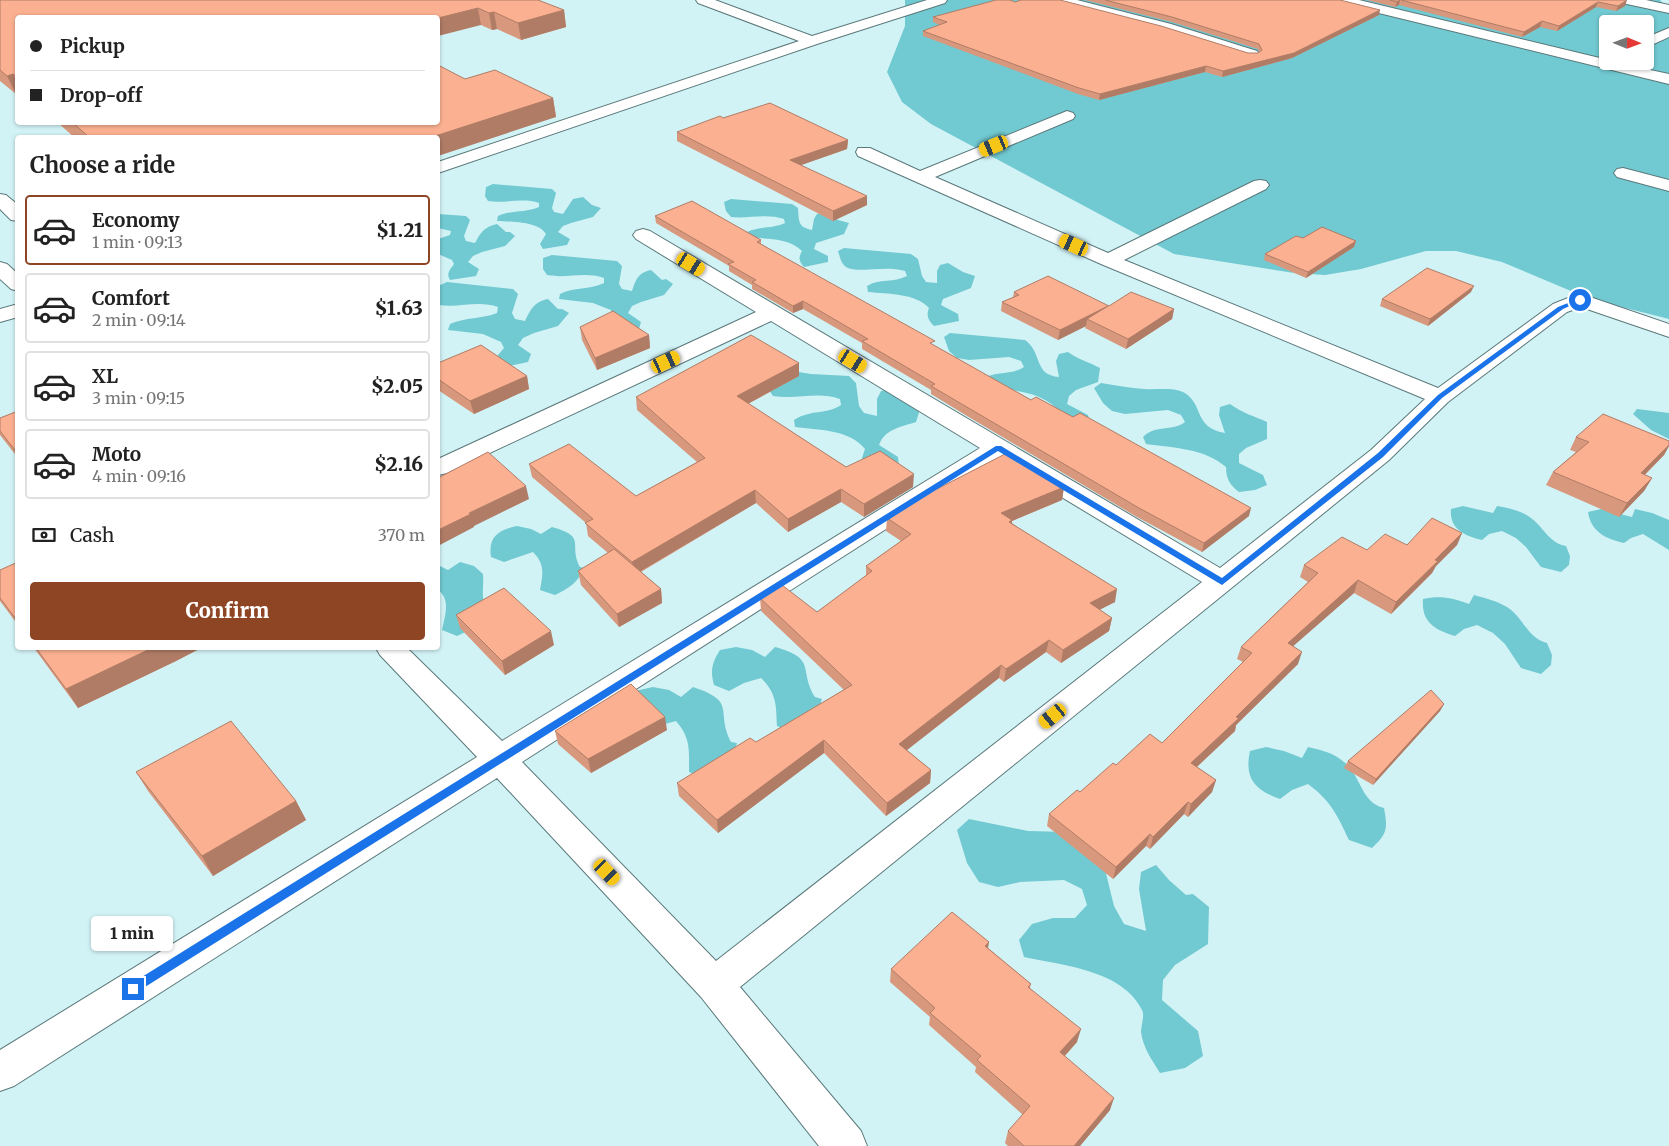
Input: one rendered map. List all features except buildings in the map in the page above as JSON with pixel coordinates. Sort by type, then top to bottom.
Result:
[{"type":"street","points":[[703,0],[812,41]]},
{"type":"street","points":[[440,167],[812,41],[940,0]]},
{"type":"street","points":[[1062,0],[1166,27],[1252,54]]},
{"type":"street","points":[[1343,0],[1599,60]]},
{"type":"street","points":[[1627,0],[1669,9]]},
{"type":"street","points":[[1654,40],[1669,32]]},
{"type":"street","points":[[1637,70],[1669,79]]},
{"type":"street","points":[[920,177],[1067,116]]},
{"type":"street","points":[[864,152],[1108,260],[1440,397]]},
{"type":"street","points":[[1623,173],[1669,186]]},
{"type":"street","points":[[1108,260],[1260,185]]},
{"type":"street","points":[[0,199],[15,213]]},
{"type":"street","points":[[643,235],[1222,582]]},
{"type":"street","points":[[0,268],[15,283]]},
{"type":"street","points":[[0,293],[15,287]]},
{"type":"street","points":[[714,985],[1380,455],[1440,397],[1560,308],[1580,300],[1669,331]]},
{"type":"street","points":[[0,316],[15,311]]},
{"type":"street","points":[[440,467],[772,312]]},
{"type":"street","points":[[0,1072],[998,448]]},
{"type":"street","points":[[392,650],[499,759],[714,985],[846,1146]]},
{"type":"shaded area","points":[[905,0],[1660,0],[1669,10],[1669,319],[1590,299],[1502,262],[1456,251],[1426,251],[1361,269],[1325,275],[1294,273],[1174,254],[931,124],[902,102],[887,72],[905,26]]},
{"type":"shaded area","points":[[493,184],[552,189],[556,193],[552,208],[554,212],[563,214],[573,199],[583,197],[592,205],[601,208],[593,217],[563,226],[558,232],[570,239],[567,245],[543,249],[540,244],[546,234],[542,230],[531,224],[497,221],[498,216],[534,209],[539,207],[539,203],[533,201],[488,201],[485,196],[486,187]]},
{"type":"shaded area","points":[[731,199],[792,204],[798,208],[800,223],[807,229],[812,230],[817,214],[826,212],[838,220],[849,223],[844,234],[816,243],[814,249],[828,256],[828,262],[804,267],[800,259],[802,251],[797,246],[776,239],[747,237],[747,232],[780,225],[785,223],[784,219],[771,216],[731,217],[726,211],[724,202]]},
{"type":"shaded area","points":[[440,214],[466,216],[470,220],[464,236],[466,241],[475,243],[483,230],[497,224],[506,232],[510,232],[515,236],[505,246],[473,256],[468,262],[479,269],[476,276],[450,280],[448,273],[454,264],[452,260],[440,255],[440,238],[450,235],[451,231],[440,228]]},
{"type":"shaded area","points":[[844,248],[911,254],[918,259],[922,276],[926,282],[937,283],[937,271],[940,265],[948,263],[963,272],[975,276],[971,288],[943,299],[941,305],[958,314],[959,321],[934,326],[928,318],[929,308],[916,299],[901,295],[868,292],[867,286],[877,282],[902,278],[907,276],[905,271],[898,269],[859,270],[848,268],[842,263],[838,251]]},
{"type":"shaded area","points":[[552,255],[617,261],[622,266],[619,284],[622,289],[632,291],[638,277],[651,270],[662,280],[666,279],[673,284],[664,295],[632,306],[628,313],[641,322],[639,329],[614,316],[611,310],[593,303],[559,299],[560,294],[565,292],[604,283],[604,278],[590,275],[547,275],[543,269],[543,258]]},
{"type":"shaded area","points":[[447,282],[513,289],[518,294],[512,313],[515,319],[525,321],[529,313],[539,302],[548,299],[558,309],[569,313],[558,326],[523,338],[518,345],[531,354],[528,362],[500,368],[497,362],[498,355],[504,348],[501,342],[483,334],[448,330],[450,324],[497,313],[498,307],[484,304],[440,305],[440,285]]},
{"type":"shaded area","points":[[950,333],[1025,340],[1031,345],[1045,372],[1059,377],[1056,361],[1059,354],[1068,352],[1100,368],[1098,382],[1076,390],[1069,396],[1067,404],[1088,415],[1090,423],[1053,415],[1055,407],[1031,394],[984,387],[981,380],[992,375],[1019,370],[1024,367],[1021,361],[1009,357],[969,360],[957,358],[949,351],[944,337]]},
{"type":"shaded area","points":[[773,368],[811,374],[849,376],[856,383],[859,406],[864,413],[877,416],[877,399],[881,391],[891,389],[921,406],[916,422],[889,432],[879,445],[898,457],[899,467],[864,466],[862,458],[865,449],[851,438],[823,430],[795,427],[794,420],[806,414],[835,408],[841,405],[840,399],[823,396],[773,396],[767,387]]},
{"type":"shaded area","points":[[1101,383],[1139,389],[1164,389],[1183,392],[1190,397],[1203,421],[1208,426],[1225,433],[1219,415],[1220,407],[1230,404],[1267,422],[1267,439],[1246,448],[1239,454],[1239,463],[1263,475],[1267,485],[1255,490],[1239,492],[1229,481],[1226,467],[1208,456],[1178,448],[1146,444],[1143,437],[1148,433],[1159,429],[1175,427],[1185,422],[1181,415],[1168,410],[1125,414],[1112,411],[1103,403],[1094,388]]},
{"type":"shaded area","points":[[1637,409],[1669,413],[1669,439],[1651,430],[1633,414]]},
{"type":"shaded area","points":[[1463,506],[1493,513],[1497,506],[1525,514],[1550,538],[1566,546],[1570,556],[1569,565],[1561,572],[1541,567],[1526,547],[1516,538],[1502,531],[1489,534],[1482,540],[1464,534],[1455,527],[1451,516],[1451,509]]},
{"type":"shaded area","points":[[1601,509],[1632,517],[1635,509],[1669,520],[1669,550],[1643,534],[1631,538],[1624,543],[1600,534],[1592,525],[1588,512]]},
{"type":"shaded area","points":[[517,526],[531,529],[541,534],[552,527],[570,534],[574,538],[580,567],[584,568],[576,581],[555,595],[540,590],[542,570],[540,561],[533,552],[504,562],[491,557],[490,550],[493,539],[500,532]]},
{"type":"shaded area","points":[[460,562],[474,566],[483,574],[485,606],[474,628],[457,636],[442,630],[446,603],[445,598],[440,592],[440,566],[448,570]]},
{"type":"shaded area","points":[[1474,595],[1499,603],[1513,611],[1535,637],[1547,643],[1552,655],[1551,665],[1541,674],[1521,668],[1505,644],[1493,633],[1477,625],[1464,629],[1455,636],[1436,628],[1424,614],[1423,599],[1446,598],[1469,604]]},
{"type":"shaded area","points":[[736,647],[752,650],[765,657],[775,647],[797,656],[805,666],[810,687],[815,697],[822,699],[818,712],[795,733],[777,726],[776,706],[773,695],[761,678],[744,683],[729,691],[714,685],[712,671],[717,655],[720,650]]},
{"type":"shaded area","points":[[653,687],[669,690],[681,697],[693,687],[716,697],[721,703],[731,742],[737,743],[733,756],[707,779],[689,772],[687,739],[681,727],[676,721],[658,726],[635,691]]},
{"type":"shaded area","points":[[1266,747],[1302,758],[1308,747],[1332,754],[1344,762],[1354,774],[1370,801],[1384,808],[1386,826],[1381,839],[1372,848],[1349,840],[1333,809],[1308,784],[1292,790],[1280,799],[1264,792],[1253,782],[1250,776],[1249,761],[1250,751]]},
{"type":"shaded area","points":[[969,819],[1028,831],[1067,832],[1101,853],[1114,906],[1124,924],[1146,931],[1139,889],[1141,872],[1156,865],[1186,895],[1193,894],[1209,907],[1208,944],[1175,965],[1163,980],[1162,1000],[1198,1031],[1203,1056],[1185,1068],[1160,1073],[1148,1054],[1142,1038],[1142,1010],[1133,997],[1121,986],[1090,972],[1024,957],[1019,940],[1032,924],[1053,918],[1075,918],[1087,905],[1082,889],[1064,880],[1020,882],[998,887],[979,882],[967,863],[957,830]]},
{"type":"route","points":[[133,989],[998,448],[1222,582],[1380,455],[1440,397],[1560,308],[1580,300]]}]
